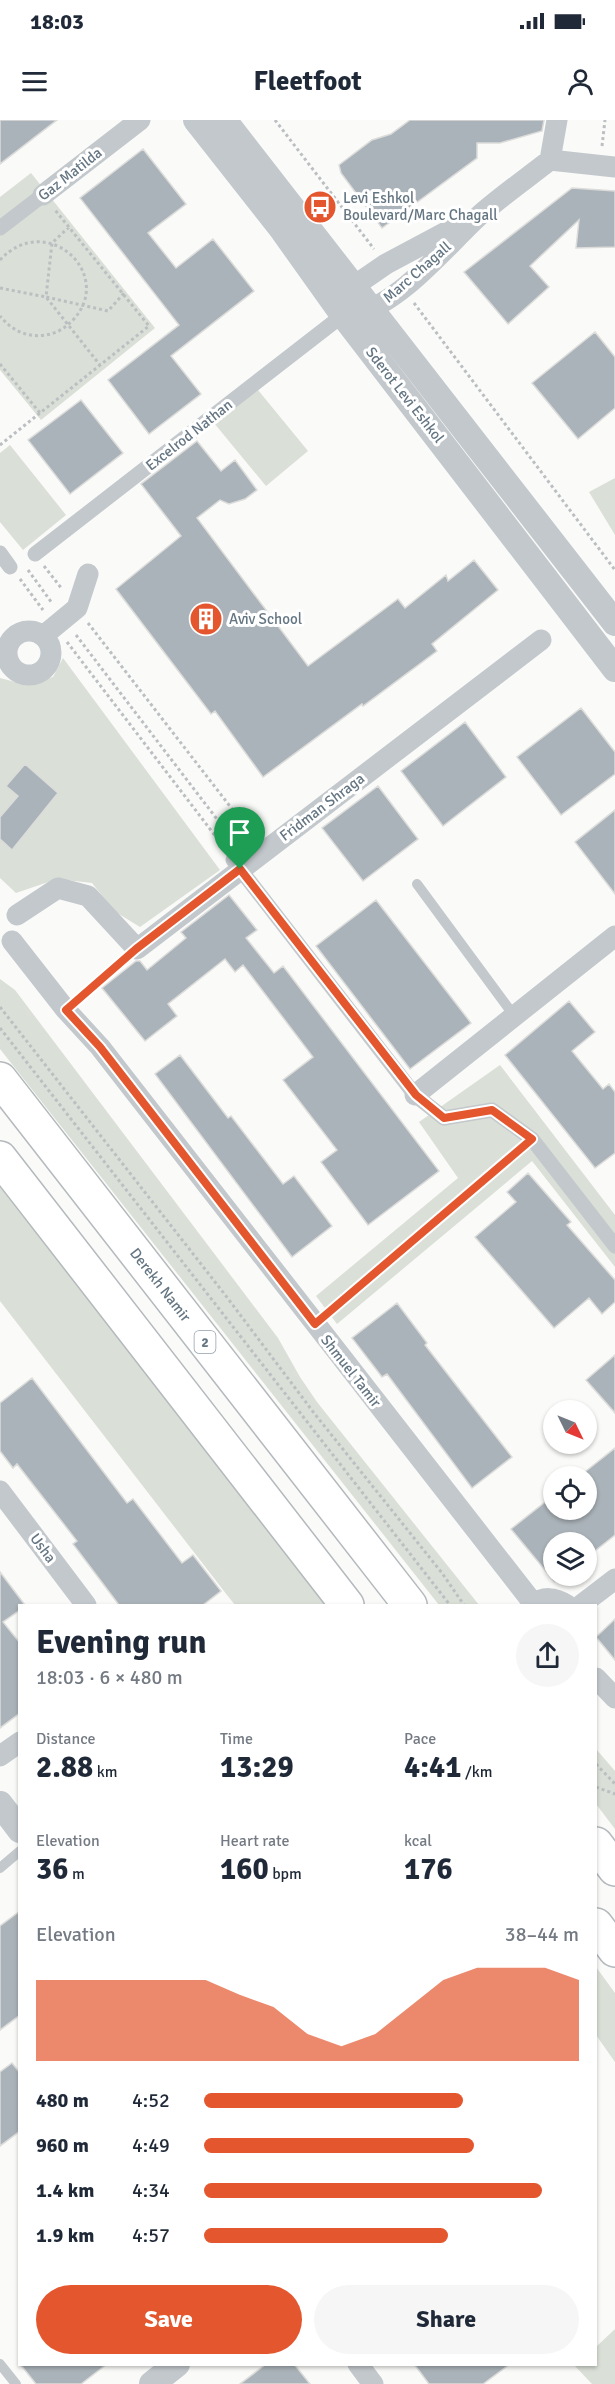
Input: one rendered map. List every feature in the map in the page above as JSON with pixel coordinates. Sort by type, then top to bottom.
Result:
[{"type":"highway","name":"Derekh Namir","points":[[0,1079],[409,1604]]},
{"type":"highway","points":[[0,1158],[346,1604]]},
{"type":"highway","points":[[597,1845],[615,1869]]},
{"type":"highway","points":[[597,1926],[615,1950]]},
{"type":"street","name":"Gaz Matilda","points":[[0,228],[140,120]]},
{"type":"street","name":"Sderot Levi Eshkol","points":[[196,120],[281,228],[343,315],[615,669]]},
{"type":"street","name":"Sderot Levi Eshkol","points":[[224,120],[615,623]]},
{"type":"street","points":[[557,120],[550,160],[608,166]]},
{"type":"street","name":"Marc Chagall","points":[[343,315],[372,310],[403,287],[481,215],[550,160]]},
{"type":"street","name":"Marc Chagall","points":[[354,286],[386,264],[481,215]]},
{"type":"street","points":[[343,315],[354,286]]},
{"type":"street","name":"Excelrod Nathan","points":[[35,554],[343,315]]},
{"type":"street","points":[[0,553],[10,567]]},
{"type":"street","points":[[60,622],[17,634],[8,645],[4,662],[16,671],[30,675],[38,673],[48,663],[51,656],[48,641],[60,622],[88,574]]},
{"type":"street","name":"Fridman Shraga","points":[[136,949],[239,861],[541,640]]},
{"type":"street","points":[[239,861],[416,1095],[444,1118],[492,1110],[532,1139],[615,1246]]},
{"type":"street","points":[[6,942],[21,929],[9,913],[58,888],[88,896],[136,949]]},
{"type":"street","points":[[416,1095],[615,936]]},
{"type":"street","name":"Shmuel Tamir","points":[[6,942],[100,1047],[532,1604]]},
{"type":"street","name":"Usha","points":[[0,1491],[85,1604]]},
{"type":"street","points":[[582,1604],[615,1579]]},
{"type":"street","points":[[532,1604],[549,1598],[565,1604]]},
{"type":"street","points":[[597,1679],[615,1698]]},
{"type":"street","points":[[0,1756],[18,1743]]},
{"type":"street","points":[[0,1804],[18,1827]]},
{"type":"street","points":[[152,2384],[174,2366]]},
{"type":"street","points":[[360,2366],[373,2384]]},
{"type":"lane","points":[[417,884],[515,1017]]},
{"type":"lane","points":[[0,1868],[18,1853]]},
{"type":"lane","points":[[0,2364],[16,2384]]},
{"type":"path","points":[[275,120],[386,264]]},
{"type":"path","points":[[605,120],[608,166]]},
{"type":"path","points":[[0,445],[149,326],[125,293],[43,195]]},
{"type":"path","points":[[69,227],[52,243],[46,297],[100,365]]},
{"type":"path","points":[[0,260],[11,249],[24,243],[38,241],[52,243],[66,250],[81,268],[86,290],[82,305],[68,325],[50,334],[29,335],[16,331],[0,316]]},
{"type":"path","points":[[403,287],[615,570]]},
{"type":"path","points":[[0,288],[108,311],[125,293]]},
{"type":"path","points":[[0,364],[40,413]]},
{"type":"path","points":[[239,861],[60,622],[23,564],[35,554],[60,622],[239,861]]},
{"type":"path","points":[[10,567],[258,842]]},
{"type":"path","points":[[66,1010],[136,949]]},
{"type":"path","points":[[0,1007],[226,1296],[314,1413],[442,1573],[463,1604]]},
{"type":"path","points":[[0,1028],[449,1604]]},
{"type":"path","points":[[315,1324],[532,1139]]},
{"type":"path","points":[[597,1765],[615,1784]]},
{"type":"path","points":[[597,1787],[615,1794]]},
{"type":"shaded area","points":[[31,173],[155,328],[41,420],[0,370],[0,197]]},
{"type":"shaded area","points":[[258,390],[308,451],[266,486],[214,423]]},
{"type":"shaded area","points":[[10,445],[66,515],[23,550],[0,522],[0,453]]},
{"type":"shaded area","points":[[615,478],[615,535],[589,492]]},
{"type":"shaded area","points":[[63,658],[220,870],[140,927],[114,911],[92,883],[57,879],[16,893],[0,878],[0,678],[23,684],[53,677]]},
{"type":"shaded area","points":[[0,979],[15,990],[278,1338],[317,1402],[478,1604],[438,1604],[0,1049]]},
{"type":"shaded area","points":[[500,1065],[615,1215],[615,1267],[532,1161],[337,1324],[316,1296],[458,1178],[419,1122]]},
{"type":"shaded area","points":[[0,1178],[330,1604],[234,1604],[0,1301]]},
{"type":"shaded area","points":[[597,1750],[615,1771],[615,1829],[597,1805]]},
{"type":"shaded area","points":[[597,1968],[615,1993],[615,2062],[597,2036]]},
{"type":"shaded area","points":[[615,2329],[615,2384],[592,2384],[575,2366],[597,2366],[597,2346]]},
{"type":"building","points":[[0,120],[57,120],[0,164]]},
{"type":"building","points":[[410,120],[544,120],[542,131],[500,143],[477,143],[477,158],[382,228],[341,173],[339,165],[372,140],[391,134]]},
{"type":"building","points":[[143,149],[186,204],[148,233],[176,268],[213,239],[254,291],[171,356],[201,394],[149,434],[108,380],[179,325],[80,198]]},
{"type":"building","points":[[572,188],[615,191],[615,247],[576,248],[579,220],[530,266],[549,287],[508,324],[464,272]]},
{"type":"building","points":[[595,332],[615,357],[615,408],[578,439],[532,383]]},
{"type":"building","points":[[81,400],[123,453],[70,494],[28,440]]},
{"type":"building","points":[[197,441],[221,471],[235,460],[257,490],[245,499],[229,504],[220,500],[197,518],[308,666],[398,599],[405,608],[446,575],[448,581],[474,560],[498,590],[432,644],[437,651],[263,777],[215,711],[211,714],[116,589],[181,536],[141,484]]},
{"type":"building","points":[[581,708],[615,752],[615,774],[561,815],[517,757]]},
{"type":"building","points":[[465,722],[506,777],[443,826],[401,771]]},
{"type":"building","points":[[25,764],[58,793],[12,850],[0,839],[0,817],[18,796],[6,786]]},
{"type":"building","points":[[378,786],[418,839],[363,881],[322,828]]},
{"type":"building","points":[[615,810],[615,894],[575,842]]},
{"type":"building","points":[[229,895],[257,930],[246,938],[274,973],[283,966],[439,1171],[368,1225],[321,1162],[337,1150],[283,1080],[313,1057],[243,965],[235,972],[225,959],[168,1004],[177,1016],[145,1041],[102,988],[136,961],[140,961],[147,970],[186,938],[181,932]]},
{"type":"building","points":[[376,900],[471,1023],[410,1069],[316,946]]},
{"type":"building","points":[[569,1001],[595,1032],[572,1051],[603,1089],[609,1084],[615,1092],[615,1153],[595,1168],[505,1055]]},
{"type":"building","points":[[180,1055],[283,1184],[294,1176],[332,1226],[292,1257],[155,1074]]},
{"type":"building","points":[[528,1173],[571,1222],[567,1225],[615,1280],[615,1302],[602,1314],[589,1298],[554,1328],[475,1237],[516,1202],[507,1192]]},
{"type":"building","points":[[397,1303],[427,1343],[425,1345],[512,1457],[472,1488],[387,1374],[382,1377],[352,1338]]},
{"type":"building","points":[[615,1355],[615,1413],[586,1380]]},
{"type":"building","points":[[32,1378],[127,1503],[133,1499],[182,1563],[193,1555],[221,1591],[204,1604],[118,1604],[73,1544],[77,1541],[17,1464],[13,1468],[0,1451],[0,1403]]},
{"type":"building","points":[[615,1448],[615,1535],[597,1549],[597,1532],[543,1532],[543,1568],[511,1529],[543,1504],[543,1520],[597,1520],[597,1466],[592,1466]]},
{"type":"building","points":[[0,1572],[24,1604],[18,1604],[18,1611],[3,1622],[18,1641],[18,1714],[0,1728]]},
{"type":"building","points":[[615,1619],[615,1660],[597,1638]]},
{"type":"building","points":[[18,1912],[18,2016],[0,2030],[0,1926]]},
{"type":"building","points":[[12,2063],[18,2070],[18,2132],[0,2146],[0,2072]]},
{"type":"building","points":[[22,2366],[104,2366],[81,2384],[36,2384]]},
{"type":"building","points":[[263,2366],[296,2366],[310,2384],[240,2384]]},
{"type":"building","points":[[416,2366],[507,2366],[483,2384],[429,2384]]},
{"type":"place","name":"Levi Eshkol Boulevard/Marc Chagall","points":[[320,207]]},
{"type":"place","name":"Aviv School","points":[[206,619]]},
{"type":"route","points":[[240,869],[416,1095],[444,1118],[492,1110],[532,1139],[315,1324],[100,1047],[66,1010],[136,949],[240,869]]}]
